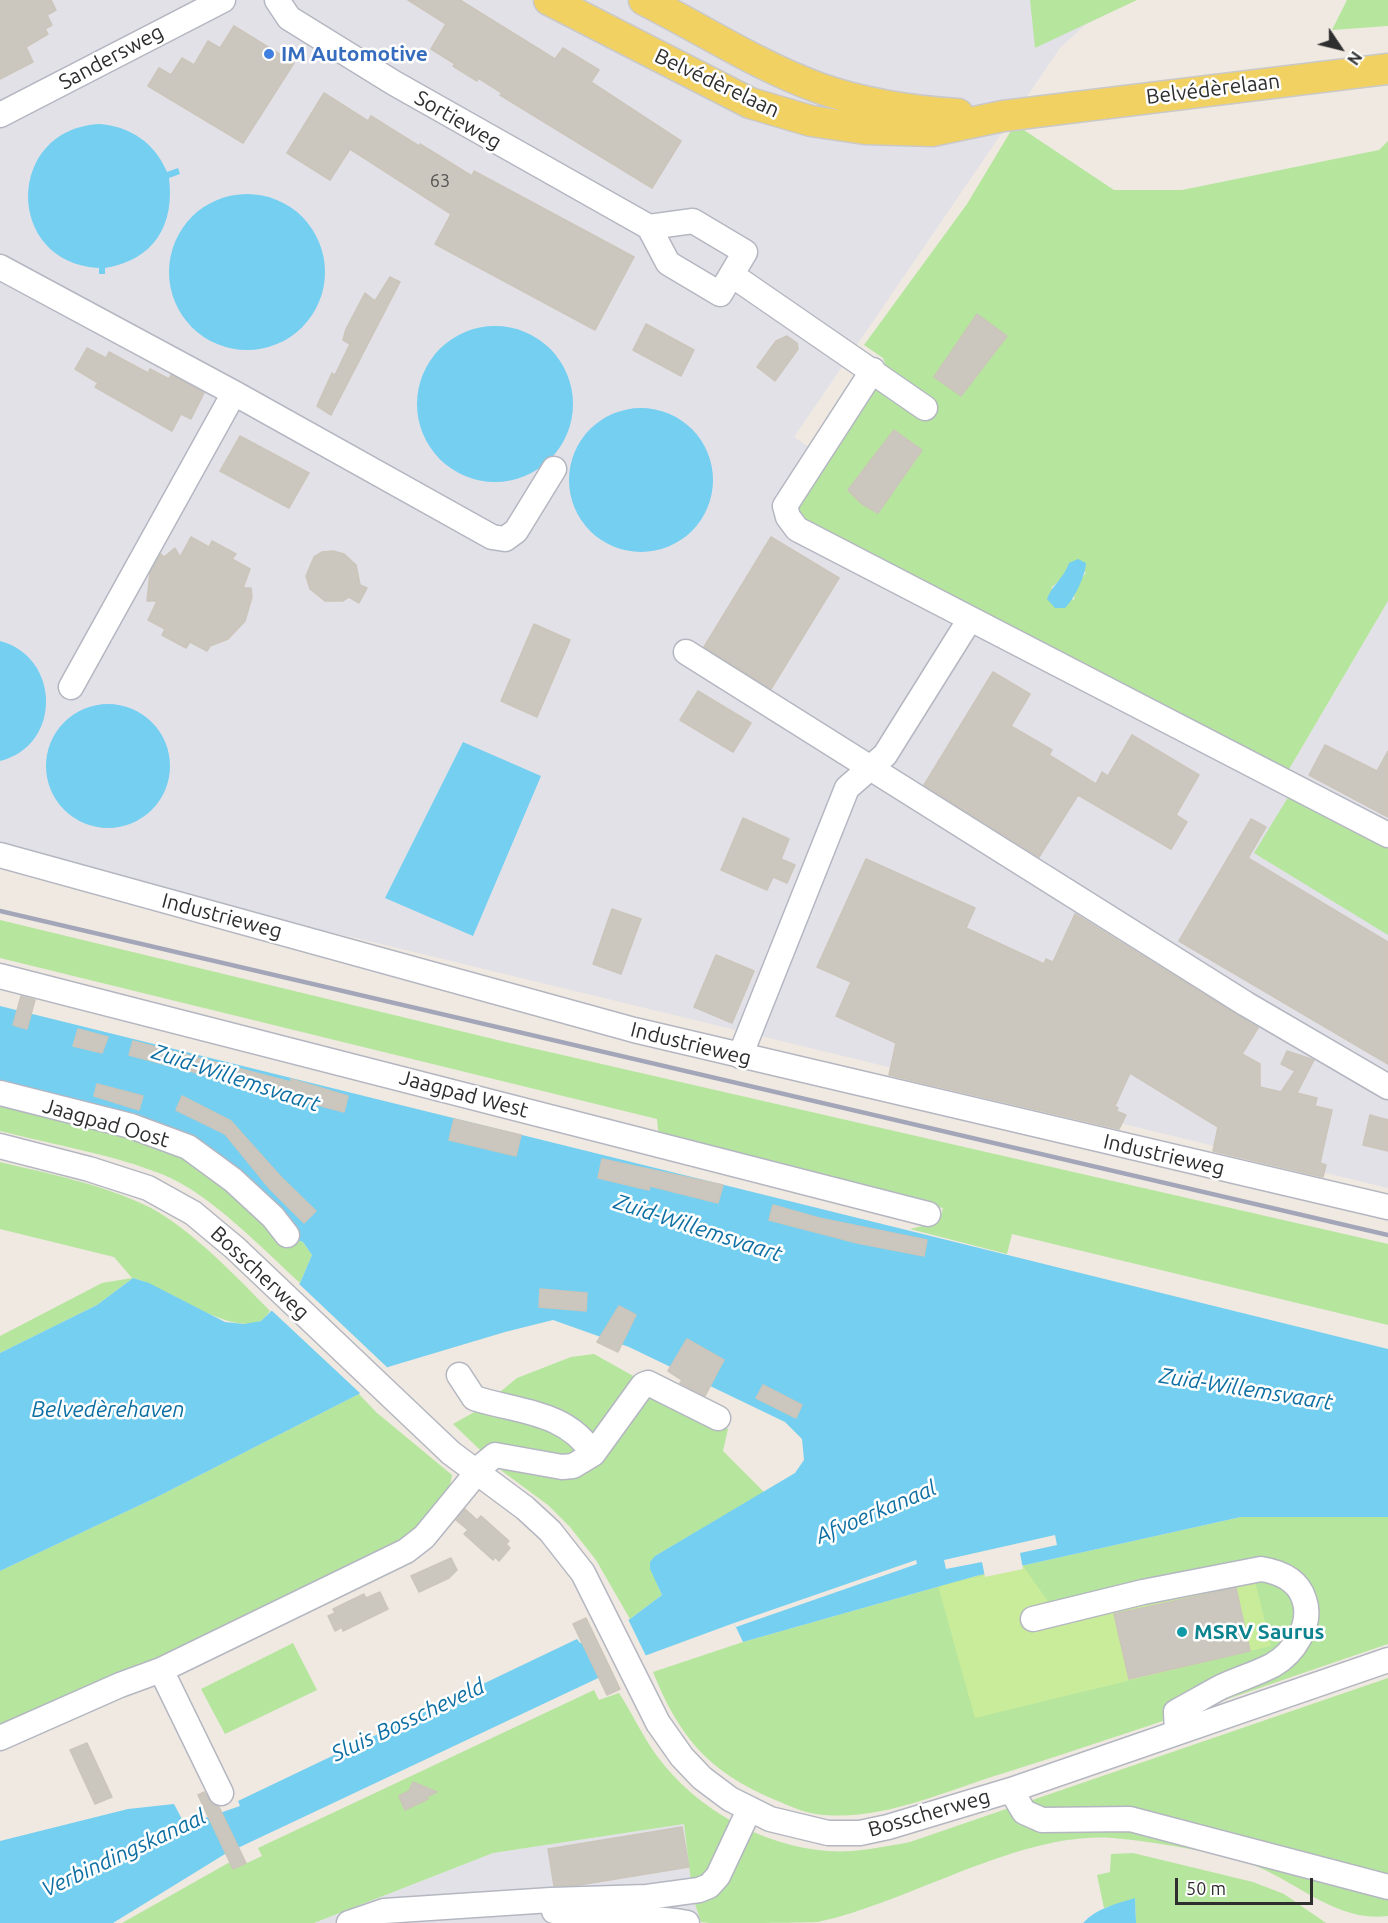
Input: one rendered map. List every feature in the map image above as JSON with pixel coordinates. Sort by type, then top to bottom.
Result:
[{"type":"main road","name":"Belvédèrelaan","points":[[549,0],[730,93],[791,116],[865,129],[912,132],[954,128],[1003,116],[1388,69]]},
{"type":"main road","name":"Belvédèrelaan","points":[[644,0],[775,69],[839,94],[899,108],[1003,116]]},
{"type":"street","name":"Sandersweg","points":[[0,115],[223,0]]},
{"type":"street","name":"Sortieweg","points":[[277,0],[289,18],[394,83],[649,227]]},
{"type":"street","points":[[693,221],[745,252],[720,294],[668,263],[649,227],[693,221]]},
{"type":"street","points":[[0,267],[234,393],[492,537],[505,539],[516,531],[554,469]]},
{"type":"street","points":[[732,274],[873,370],[924,408]]},
{"type":"street","points":[[873,370],[785,506],[788,517],[797,529],[1388,835]]},
{"type":"street","points":[[71,687],[234,393]]},
{"type":"street","points":[[740,1056],[847,788],[885,755],[970,618]]},
{"type":"street","points":[[686,652],[1246,1004],[1388,1087]]},
{"type":"street","name":"Industrieweg","points":[[0,855],[740,1056],[1388,1207]]},
{"type":"street","name":"Jaagpad West","points":[[0,976],[928,1214]]},
{"type":"street","name":"Jaagpad Oost","points":[[0,1093],[131,1126],[188,1148],[252,1197],[287,1235]]},
{"type":"street","name":"Bosscherweg","points":[[0,1146],[107,1174],[163,1195],[210,1227],[411,1416],[477,1473],[525,1508],[562,1544],[583,1573],[608,1618],[658,1723],[682,1757],[702,1778],[749,1810],[810,1831],[860,1833],[888,1827],[1011,1790],[1388,1659]]},
{"type":"street","points":[[459,1375],[474,1398],[549,1417],[581,1437],[593,1454]]},
{"type":"street","points":[[0,1738],[120,1685],[161,1670],[415,1546],[495,1455],[562,1467],[573,1466],[593,1454],[643,1385],[648,1383],[718,1418]]},
{"type":"street","points":[[1033,1619],[1143,1592],[1261,1569],[1278,1572],[1294,1582],[1303,1595],[1307,1607],[1305,1628],[1294,1645],[1274,1665],[1222,1687],[1176,1712],[1177,1731]]},
{"type":"street","points":[[161,1670],[221,1793]]},
{"type":"street","points":[[1011,1790],[1024,1812],[1042,1820],[1130,1819],[1388,1887]]},
{"type":"street","points":[[349,1923],[384,1911],[551,1900],[647,1897],[699,1890],[709,1886],[718,1876],[749,1810]]},
{"type":"street","points":[[551,1900],[554,1911],[572,1918],[668,1919],[687,1923]]},
{"type":"shaded area","points":[[0,0],[1112,0],[1060,48],[794,437],[1288,771],[1388,601],[1388,1188],[356,938],[0,859]]},
{"type":"shaded area","points":[[684,1824],[693,1898],[701,1923],[314,1923],[493,1853]]},
{"type":"green space","points":[[1030,0],[1137,0],[1035,48]]},
{"type":"green space","points":[[1347,0],[1388,0],[1388,26],[1332,30]]},
{"type":"green space","points":[[1015,124],[1114,190],[1182,190],[1379,150],[1388,141],[1388,601],[1288,771],[804,520],[799,509],[802,497],[887,369],[883,358],[864,345],[967,204]],"holes":[[[1086,572],[1075,589],[1074,600],[1051,588],[1066,574]]]},
{"type":"green space","points":[[1290,794],[1388,844],[1388,935],[1254,853]]},
{"type":"green space","points":[[0,920],[510,1043],[1388,1244],[1388,1325],[1012,1234],[1007,1254],[910,1229],[939,1222],[943,1208],[659,1139],[657,1119],[0,958]]},
{"type":"green space","points":[[0,1096],[178,1148],[292,1238],[303,1242],[312,1255],[300,1283],[235,1223],[182,1184],[124,1161],[0,1131]]},
{"type":"green space","points":[[0,1162],[94,1186],[149,1207],[197,1240],[270,1311],[260,1321],[247,1324],[232,1322],[133,1278],[97,1305],[0,1353],[0,1336],[102,1283],[132,1278],[114,1257],[0,1229]]},
{"type":"green space","points":[[594,1354],[728,1429],[723,1451],[764,1492],[655,1556],[657,1584],[662,1595],[630,1619],[596,1560],[570,1527],[548,1505],[502,1471],[453,1424],[478,1410],[517,1378],[571,1357]]},
{"type":"green space","points":[[359,1394],[376,1412],[452,1475],[445,1496],[426,1520],[401,1541],[0,1737],[0,1571],[155,1498]]},
{"type":"green space","points":[[1282,1515],[1388,1517],[1388,1644],[1098,1743],[886,1810],[839,1816],[816,1814],[794,1808],[750,1788],[713,1764],[698,1749],[674,1715],[653,1672],[743,1642],[976,1576],[1241,1517]]},
{"type":"green space","points":[[1250,1561],[1271,1646],[975,1718],[938,1586],[1023,1566],[1050,1604]]},
{"type":"green space","points":[[293,1643],[317,1690],[225,1734],[201,1689]]},
{"type":"green space","points":[[1388,1678],[1388,1916],[1352,1913],[1335,1907],[1268,1871],[1220,1855],[1113,1838],[1077,1839],[1041,1845],[1003,1856],[854,1912],[818,1922],[701,1922],[693,1898],[684,1824],[493,1853],[314,1923],[122,1923],[230,1862],[234,1869],[262,1856],[258,1848],[594,1690],[599,1700],[619,1693],[647,1741],[673,1775],[711,1808],[732,1822],[755,1833],[803,1848],[849,1851],[910,1842]]},
{"type":"green space","points":[[1133,1853],[1253,1882],[1284,1894],[1326,1923],[1136,1923],[1135,1899],[1104,1908],[1097,1875],[1110,1872],[1111,1854]]},
{"type":"water","points":[[99,124],[131,132],[156,153],[167,172],[178,168],[180,174],[169,178],[168,211],[158,238],[137,257],[105,268],[105,274],[99,274],[99,268],[68,261],[46,244],[32,222],[28,196],[33,170],[46,148],[68,131]]},
{"type":"water","points":[[247,194],[262,195],[277,200],[291,207],[302,217],[312,228],[319,242],[324,257],[324,287],[319,302],[312,316],[302,327],[291,337],[277,344],[262,349],[247,350],[232,349],[217,344],[203,337],[192,327],[182,316],[175,302],[170,287],[169,272],[170,257],[175,242],[182,228],[192,217],[203,207],[217,200],[232,195]]},
{"type":"water","points":[[495,326],[510,327],[525,332],[539,339],[550,349],[560,360],[567,374],[572,389],[572,419],[567,434],[560,448],[550,459],[539,469],[525,476],[510,481],[495,482],[480,481],[465,476],[451,469],[440,459],[430,448],[423,434],[418,419],[417,404],[418,389],[423,374],[430,360],[440,349],[451,339],[465,332],[480,327]]},
{"type":"water","points":[[641,408],[668,414],[681,420],[692,429],[701,440],[707,453],[713,480],[707,507],[701,520],[692,531],[681,540],[668,546],[641,552],[614,546],[601,540],[590,531],[581,520],[575,507],[569,480],[575,453],[581,440],[590,429],[601,420],[614,414]]},
{"type":"water","points":[[1078,559],[1086,563],[1084,574],[1072,600],[1065,608],[1055,608],[1047,599],[1049,594],[1069,563]]},
{"type":"water","points":[[0,641],[20,650],[34,664],[43,682],[46,701],[43,721],[35,738],[20,752],[0,761]]},
{"type":"water","points":[[108,704],[132,709],[152,722],[165,742],[170,766],[165,790],[152,810],[132,823],[108,828],[84,823],[64,810],[51,790],[46,766],[51,742],[64,722],[84,709]]},
{"type":"water","points":[[463,742],[541,776],[473,936],[385,898]]},
{"type":"water","points":[[0,1006],[1388,1349],[1388,1517],[1241,1517],[976,1576],[743,1642],[734,1623],[647,1655],[225,1854],[113,1923],[0,1923],[0,1841],[128,1809],[174,1804],[185,1825],[240,1806],[238,1801],[577,1639],[580,1643],[630,1619],[662,1595],[650,1569],[650,1562],[655,1556],[795,1473],[804,1460],[802,1439],[785,1422],[629,1347],[553,1320],[388,1367],[359,1394],[155,1498],[0,1571],[0,1353],[97,1305],[133,1278],[149,1283],[225,1322],[244,1324],[261,1321],[300,1283],[312,1255],[303,1242],[292,1238],[218,1165],[0,1087]]},
{"type":"water","points":[[1135,1898],[1136,1923],[1083,1923],[1101,1910]]},
{"type":"pier","points":[[297,1282],[390,1370],[362,1395],[269,1308]]},
{"type":"pier","points":[[1055,1535],[1057,1545],[1020,1553],[1023,1569],[985,1577],[982,1562],[946,1569],[944,1560]]},
{"type":"pier","points":[[916,1560],[917,1564],[736,1627],[734,1623]]},
{"type":"pier","points":[[627,1617],[647,1658],[613,1674],[593,1634]]},
{"type":"building","points":[[0,0],[51,0],[56,10],[47,15],[52,25],[45,29],[48,34],[26,47],[33,62],[0,79]]},
{"type":"building","points":[[408,0],[460,0],[555,59],[563,48],[599,70],[591,82],[681,141],[652,188],[500,95],[502,93],[478,78],[477,81],[453,66],[455,64],[431,49],[446,24]]},
{"type":"building","points":[[234,26],[294,63],[243,143],[148,86],[159,68],[171,75],[182,58],[194,65],[208,41],[220,48]]},
{"type":"building","points":[[324,93],[368,121],[371,116],[472,176],[474,171],[634,257],[595,330],[435,244],[451,214],[350,149],[330,180],[287,153]]},
{"type":"building","points":[[390,277],[400,282],[331,415],[317,406],[332,373],[335,375],[350,344],[343,340],[346,329],[365,293],[375,301]]},
{"type":"building","points":[[977,314],[1007,336],[961,396],[934,377]]},
{"type":"building","points":[[646,324],[694,350],[681,376],[633,350]]},
{"type":"building","points":[[787,336],[797,343],[798,349],[775,381],[757,367],[776,341]]},
{"type":"building","points":[[87,348],[106,358],[109,352],[148,373],[150,369],[169,379],[171,375],[204,393],[191,419],[181,414],[172,431],[95,387],[98,383],[75,369]]},
{"type":"building","points":[[894,430],[922,450],[878,513],[862,504],[848,490]]},
{"type":"building","points":[[240,436],[309,473],[289,508],[220,471]]},
{"type":"building","points":[[191,537],[209,547],[212,541],[236,554],[232,559],[250,569],[243,588],[251,588],[252,597],[245,621],[228,639],[210,646],[207,651],[190,642],[186,648],[162,635],[165,629],[148,620],[157,601],[147,601],[150,573],[161,554],[164,557],[175,548],[180,557]]},
{"type":"building","points":[[771,537],[839,578],[771,689],[704,647]]},
{"type":"building","points":[[333,551],[344,554],[356,565],[360,585],[367,588],[359,603],[349,597],[343,601],[325,601],[310,589],[306,576],[314,557],[322,552]]},
{"type":"building","points":[[534,624],[570,640],[537,717],[501,701]]},
{"type":"building","points":[[993,672],[1030,694],[1011,726],[1052,750],[1049,755],[1096,784],[1102,772],[1108,776],[1132,735],[1199,775],[1176,815],[1187,822],[1171,849],[1078,795],[1039,857],[924,785]]},
{"type":"building","points":[[698,691],[751,723],[733,752],[680,720]]},
{"type":"building","points":[[1325,745],[1377,771],[1388,751],[1388,817],[1309,775]]},
{"type":"building","points":[[743,818],[789,839],[781,859],[795,865],[787,883],[773,877],[767,890],[721,870]]},
{"type":"building","points":[[1251,819],[1266,827],[1248,858],[1388,942],[1388,1064],[1179,941]]},
{"type":"building","points":[[866,859],[975,908],[966,928],[1044,964],[1046,959],[1053,962],[1075,914],[1258,1028],[1242,1054],[1260,1064],[1260,1087],[1281,1092],[1295,1071],[1281,1064],[1287,1051],[1314,1060],[1297,1093],[1317,1098],[1315,1106],[1332,1110],[1320,1163],[1326,1165],[1323,1177],[1213,1151],[1218,1127],[1130,1073],[1115,1106],[1118,1108],[1116,1111],[1126,1115],[1119,1129],[889,1075],[896,1043],[836,1016],[851,982],[817,967]]},
{"type":"building","points":[[612,909],[641,919],[621,974],[593,964]]},
{"type":"building","points":[[716,955],[754,971],[732,1023],[694,1007]]},
{"type":"building","points":[[21,996],[35,1000],[27,1029],[13,1025]]},
{"type":"building","points":[[78,1029],[108,1037],[102,1053],[73,1046]]},
{"type":"building","points":[[133,1041],[291,1082],[291,1079],[348,1096],[344,1112],[129,1055]]},
{"type":"building","points":[[97,1084],[143,1096],[139,1110],[94,1096]]},
{"type":"building","points":[[182,1096],[231,1121],[281,1177],[316,1211],[304,1223],[269,1188],[225,1134],[176,1110]]},
{"type":"building","points":[[1370,1115],[1388,1120],[1388,1151],[1363,1145]]},
{"type":"building","points":[[454,1119],[521,1135],[516,1156],[449,1140]]},
{"type":"building","points":[[602,1159],[723,1185],[718,1203],[650,1186],[649,1190],[598,1178]]},
{"type":"building","points":[[773,1205],[819,1218],[927,1240],[924,1256],[857,1243],[769,1220]]},
{"type":"building","points":[[540,1289],[587,1293],[586,1311],[539,1307]]},
{"type":"building","points":[[619,1306],[636,1315],[618,1352],[597,1342]]},
{"type":"building","points":[[687,1339],[724,1360],[705,1396],[680,1383],[682,1380],[668,1371]]},
{"type":"building","points":[[763,1385],[802,1405],[796,1418],[756,1398]]},
{"type":"building","points":[[465,1509],[477,1520],[481,1516],[509,1541],[506,1544],[510,1548],[499,1561],[495,1557],[493,1560],[464,1534],[468,1530],[456,1520]]},
{"type":"building","points":[[451,1558],[457,1570],[449,1578],[419,1592],[411,1576]]},
{"type":"building","name":"MSRV Saurus","points":[[1236,1588],[1250,1651],[1129,1679],[1114,1614]]},
{"type":"building","points":[[380,1592],[388,1609],[343,1631],[342,1627],[335,1631],[328,1616],[335,1613],[333,1609],[364,1594],[366,1598]]},
{"type":"building","points":[[586,1618],[620,1689],[607,1695],[573,1624]]},
{"type":"building","points":[[87,1743],[112,1797],[95,1804],[70,1750]]},
{"type":"building","points":[[413,1782],[437,1792],[405,1810],[399,1796],[409,1791]]},
{"type":"building","points":[[204,1792],[213,1804],[219,1807],[246,1863],[233,1869],[198,1795]]},
{"type":"building","points":[[682,1827],[689,1867],[579,1885],[554,1886],[548,1849]]},
{"type":"railway","points":[[0,911],[1388,1235]]},
{"type":"place","name":"IM Automotive","points":[[269,54]]},
{"type":"place","name":"MSRV Saurus","points":[[1182,1632]]},
{"type":"water label","name":"Zuid-Willemsvaart","points":[[236,1078]]},
{"type":"water label","name":"Zuid-Willemsvaart","points":[[698,1228]]},
{"type":"water label","name":"Zuid-Willemsvaart","points":[[1246,1389]]},
{"type":"water label","name":"Belvedèrehaven","points":[[108,1410]]},
{"type":"water label","name":"Afvoerkanaal","points":[[876,1512]]},
{"type":"water label","name":"Sluis Bosscheveld","points":[[408,1720]]},
{"type":"water label","name":"Verbindingskanaal","points":[[124,1853]]}]
